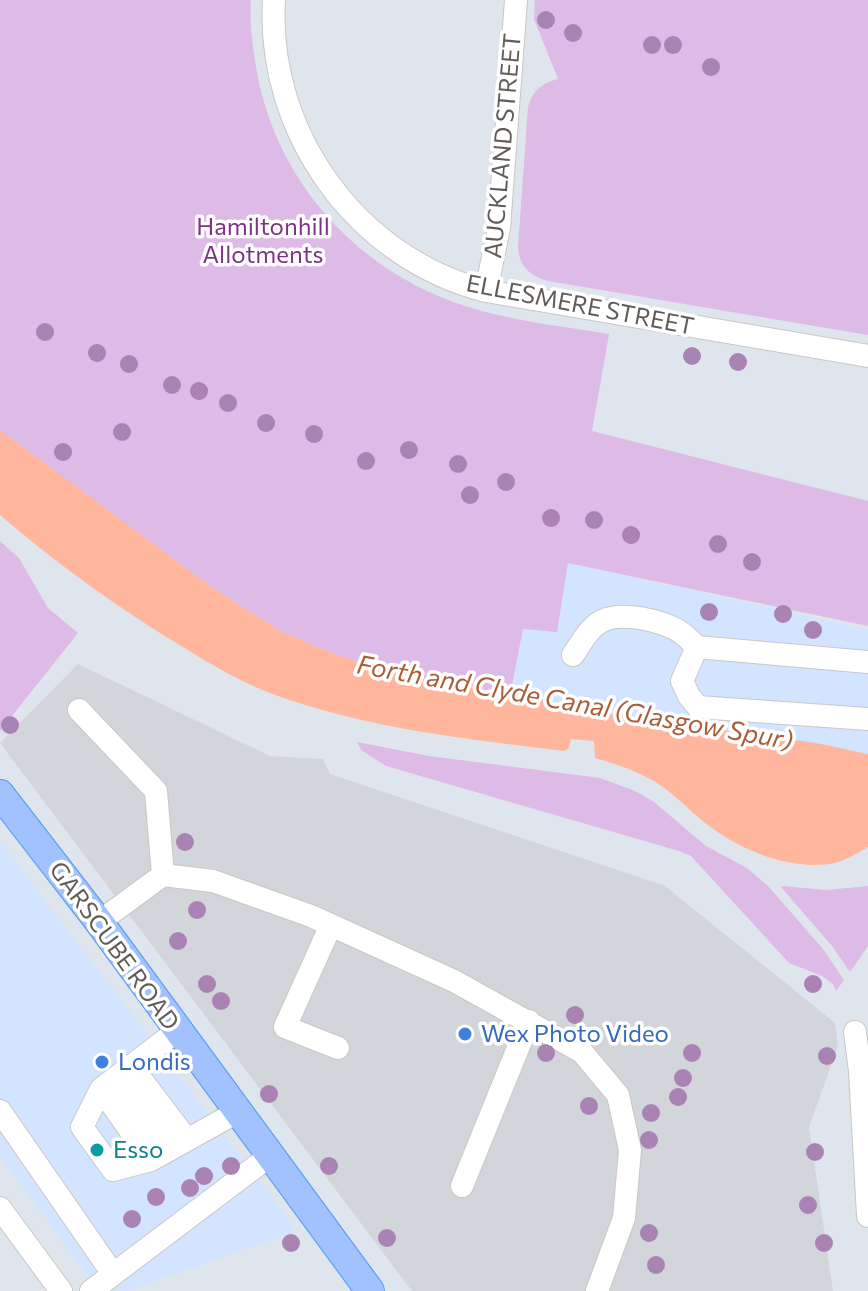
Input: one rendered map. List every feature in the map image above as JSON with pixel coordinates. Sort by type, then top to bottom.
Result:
[{"type":"main road","name":"GARSCUBE ROAD","points":[[0,794],[99,922],[370,1291]]},
{"type":"street","name":"ELLESMERE STREET","points":[[274,0],[275,49],[283,93],[301,139],[322,177],[351,210],[387,242],[430,270],[486,291],[868,356]]},
{"type":"street","name":"AUCKLAND STREET","points":[[486,291],[499,228],[516,0]]},
{"type":"street","points":[[573,655],[593,626],[620,616],[669,626],[697,647],[868,662]]},
{"type":"street","points":[[697,647],[682,681],[698,707],[868,719]]},
{"type":"street","points":[[79,710],[156,791],[163,875]]},
{"type":"street","points":[[99,922],[163,875],[213,881],[331,925],[454,981],[582,1052],[618,1095],[630,1150],[624,1218],[597,1291]]},
{"type":"street","points":[[331,925],[285,1027],[338,1048]]},
{"type":"street","points":[[462,1186],[529,1021]]},
{"type":"street","points":[[177,1031],[117,1078],[82,1127],[113,1170],[169,1150],[239,1111]]},
{"type":"street","points":[[855,1032],[868,1216]]},
{"type":"street","points":[[117,1078],[169,1150]]},
{"type":"street","points":[[117,1078],[169,1150]]},
{"type":"street","points":[[0,1111],[113,1274]]},
{"type":"street","points":[[91,1291],[271,1155]]},
{"type":"street","points":[[0,1208],[61,1291]]},
{"type":"shaded area","points":[[0,430],[214,589],[280,631],[336,655],[375,667],[524,699],[531,695],[593,718],[609,714],[816,743],[868,754],[868,847],[835,863],[818,865],[783,861],[748,849],[717,832],[657,783],[627,768],[595,758],[594,741],[571,739],[569,748],[564,751],[384,725],[278,696],[241,680],[181,646],[111,600],[43,551],[0,515]]},
{"type":"shaded area","points":[[568,563],[868,630],[868,754],[816,743],[610,714],[593,718],[531,695],[524,699],[510,695],[523,629],[558,631]]},
{"type":"shaded area","points":[[78,664],[270,756],[323,759],[330,774],[665,886],[835,1023],[838,1046],[809,1127],[833,1291],[412,1291],[0,743]]},
{"type":"shaded area","points":[[0,842],[293,1225],[294,1232],[126,1291],[99,1291],[0,1156]]},
{"type":"green space","name":"Hamiltonhill Allotments","points":[[0,0],[251,0],[254,55],[268,113],[283,151],[304,186],[329,218],[358,246],[390,270],[426,290],[500,316],[609,334],[592,431],[868,501],[868,626],[568,563],[557,632],[523,629],[510,695],[375,667],[336,655],[280,631],[214,589],[0,430]]},
{"type":"green space","points":[[535,0],[868,0],[868,335],[548,281],[527,269],[518,247],[528,107],[539,88],[558,79],[534,19]]},
{"type":"green space","points":[[0,541],[19,558],[48,608],[78,633],[0,731]]},
{"type":"green space","points":[[357,742],[429,756],[600,778],[635,791],[654,802],[706,846],[747,868],[768,886],[823,949],[844,980],[836,991],[833,984],[822,976],[789,963],[691,856],[386,766],[361,750]]},
{"type":"green space","points":[[868,886],[868,946],[850,972],[832,946],[781,887],[826,890]]},
{"type":"place","name":"Wex Photo Video","points":[[465,1034]]},
{"type":"place","name":"Londis","points":[[102,1062]]},
{"type":"place","name":"Esso","points":[[97,1150]]},
{"type":"water label","name":"Forth and Clyde Canal (Glasgow Spur)","points":[[575,703]]}]
